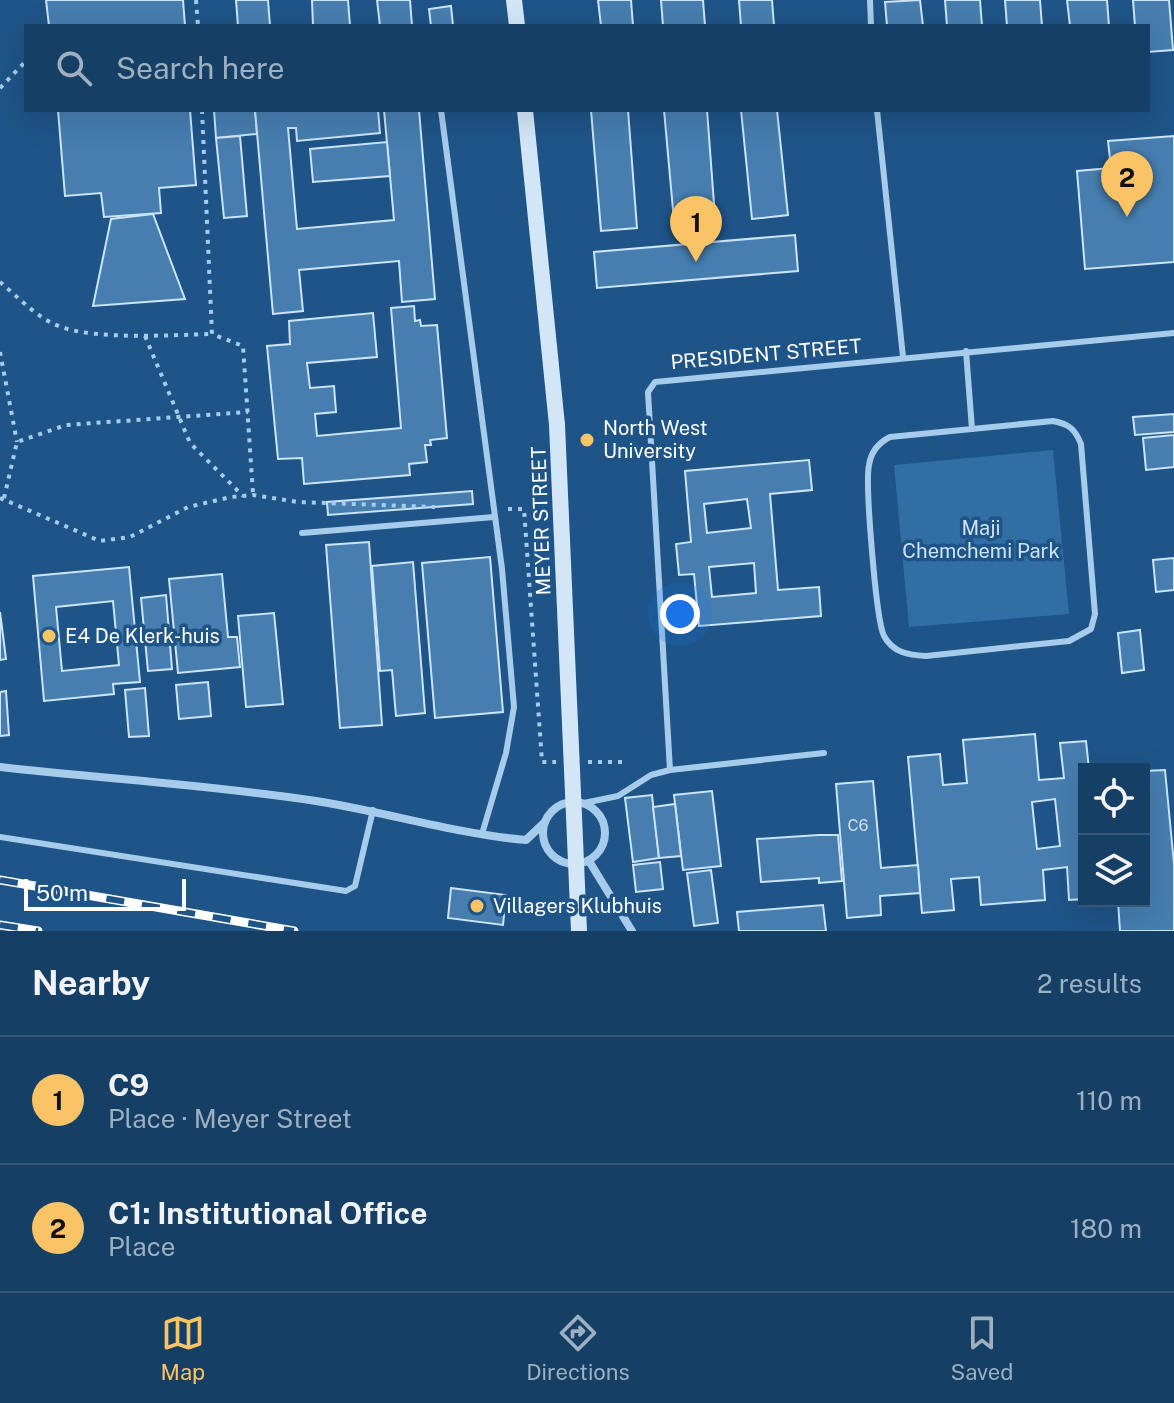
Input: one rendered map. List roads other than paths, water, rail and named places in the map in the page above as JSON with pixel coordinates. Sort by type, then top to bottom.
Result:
[{"type":"street","points":[[514,0],[517,24]]},
{"type":"street","name":"MEYER STREET","points":[[525,112],[557,425],[579,931]]},
{"type":"street","points":[[0,767],[279,795],[526,840],[564,803],[584,803],[598,812],[605,827],[601,850],[589,861],[567,864],[554,856],[543,837],[545,822]]},
{"type":"street","points":[[589,861],[632,931]]},
{"type":"lane","points":[[870,0],[871,24]]},
{"type":"lane","points":[[441,112],[494,517],[514,707],[506,753],[482,834]]},
{"type":"lane","points":[[877,112],[903,357]]},
{"type":"lane","name":"PRESIDENT STREET","points":[[670,770],[648,392],[655,382],[1174,333]]},
{"type":"lane","points":[[966,351],[972,429]]},
{"type":"lane","points":[[1053,421],[1067,424],[1076,432],[1081,444],[1093,585],[1095,614],[1091,629],[1069,641],[909,655],[894,649],[881,625],[868,466],[873,452],[890,437],[972,429],[1053,421]]},
{"type":"lane","points":[[302,533],[494,517]]},
{"type":"lane","points":[[584,803],[618,796],[651,775],[670,770],[824,753]]},
{"type":"lane","points":[[0,837],[346,891],[355,886],[373,810]]},
{"type":"railway","points":[[0,880],[294,931]]},
{"type":"railway","points":[[0,925],[38,931]]},
{"type":"place","name":"C1: Institutional Office","points":[[1127,217]]},
{"type":"place","name":"C9","points":[[696,262]]},
{"type":"place","name":"North West University","points":[[587,440]]},
{"type":"place","name":"E4 De Klerk-huis","points":[[49,636]]},
{"type":"place","name":"Villagers Klubhuis","points":[[477,906]]},
{"type":"park label","name":"Maji Chemchemi Park","points":[[981,540]]}]
